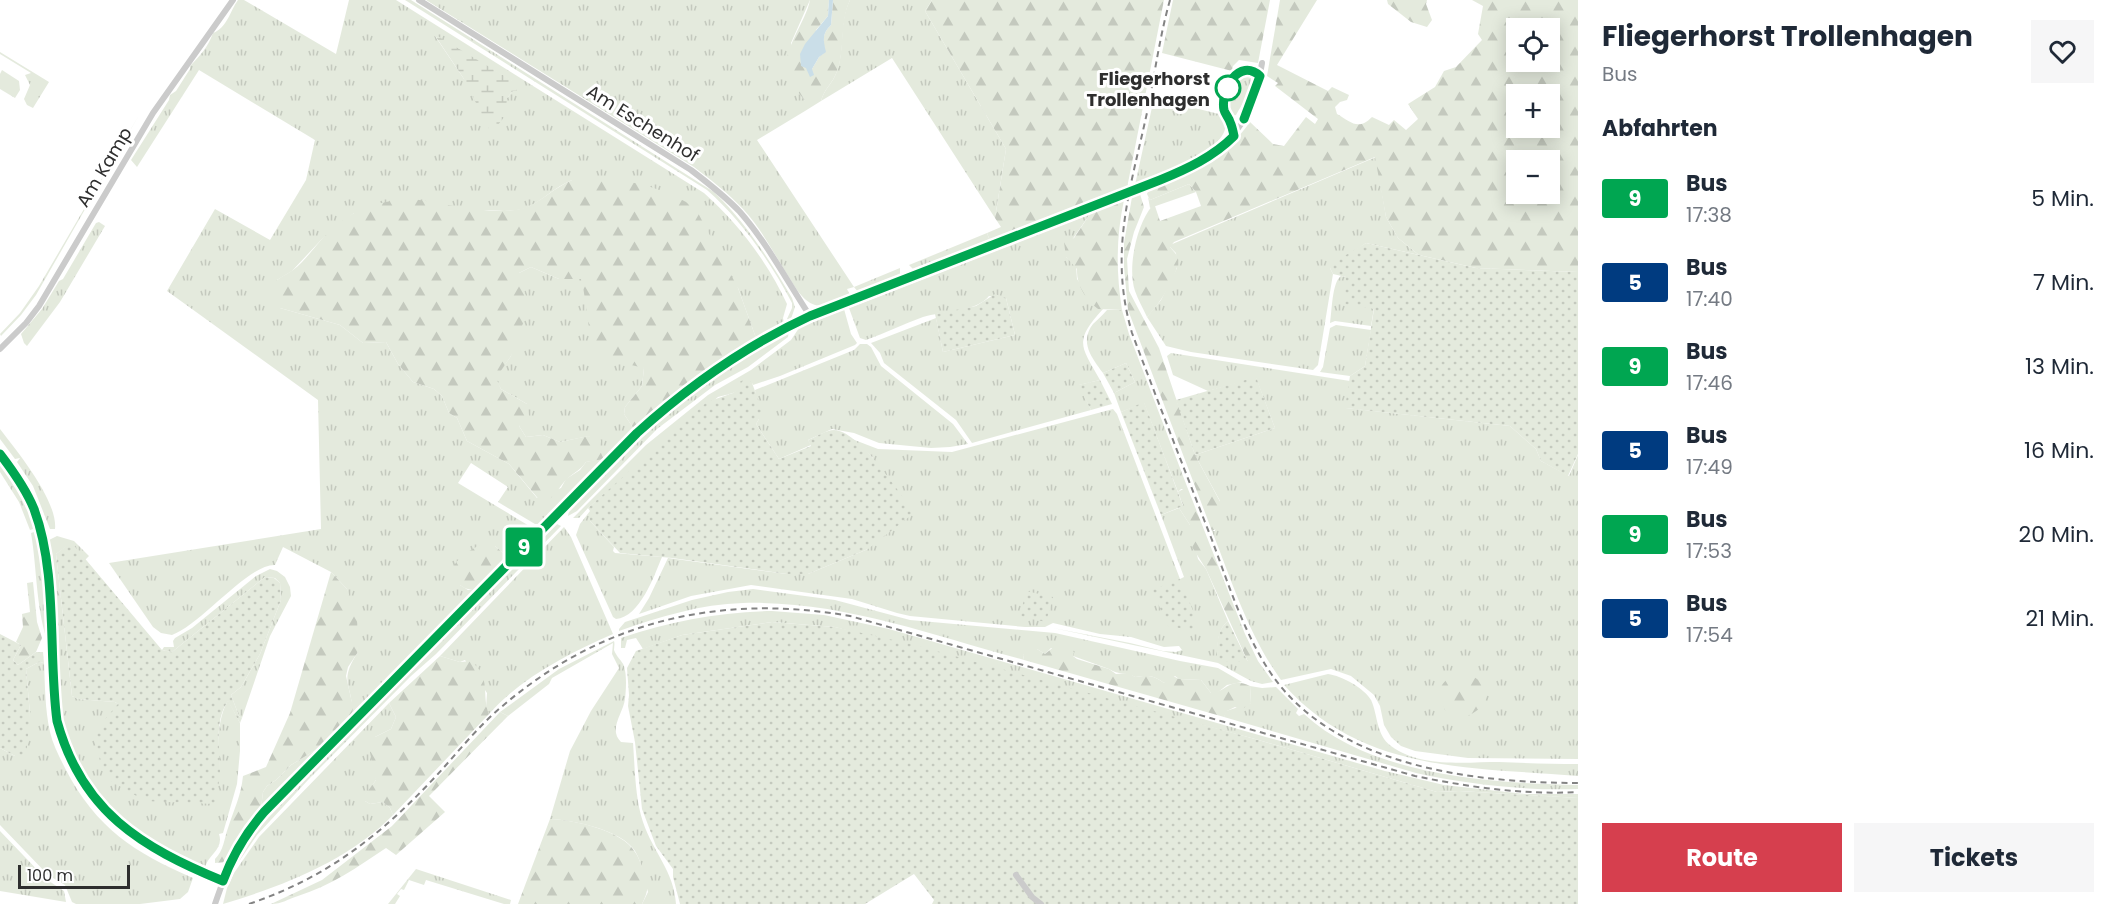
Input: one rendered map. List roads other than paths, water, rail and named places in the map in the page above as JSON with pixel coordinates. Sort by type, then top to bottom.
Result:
[{"type":"street","name":"Am Kamp","points":[[0,349],[39,306],[153,113],[233,0]]},
{"type":"street","name":"Am Eschenhof","points":[[419,0],[691,170],[720,192],[741,213],[756,233],[810,316]]},
{"type":"street","points":[[1134,190],[1173,175],[1204,160],[1223,147],[1234,136],[1251,104],[1262,63]]},
{"type":"street","points":[[1234,136],[1231,123],[1224,110],[1228,87],[1236,75],[1243,70],[1251,70],[1260,76]]},
{"type":"street","points":[[217,900],[236,849],[264,812],[664,408],[716,368],[758,342],[810,316],[1126,193]]},
{"type":"street","points":[[0,454],[26,491],[41,530],[47,566],[57,721],[62,741],[74,766],[97,803],[121,826],[156,849],[223,881]]},
{"type":"street","points":[[1016,875],[1032,897],[1041,904]]},
{"type":"water","points":[[829,0],[833,0],[831,25],[824,37],[826,52],[819,57],[812,69],[814,75],[810,77],[806,68],[801,66],[800,54],[805,44],[828,16]]},
{"type":"railway","points":[[1170,0],[1129,193],[1122,247],[1125,303],[1132,333],[1237,606],[1259,654],[1295,702],[1328,728],[1366,748],[1450,773],[1494,779],[1578,783]]},
{"type":"railway","points":[[249,904],[304,881],[352,852],[416,797],[491,716],[538,679],[578,654],[620,635],[663,621],[708,612],[754,608],[801,610],[850,616],[1415,776],[1496,789],[1578,792]]},
{"type":"place","name":"Fliegerhorst Trollenhagen","points":[[1228,88]]}]
